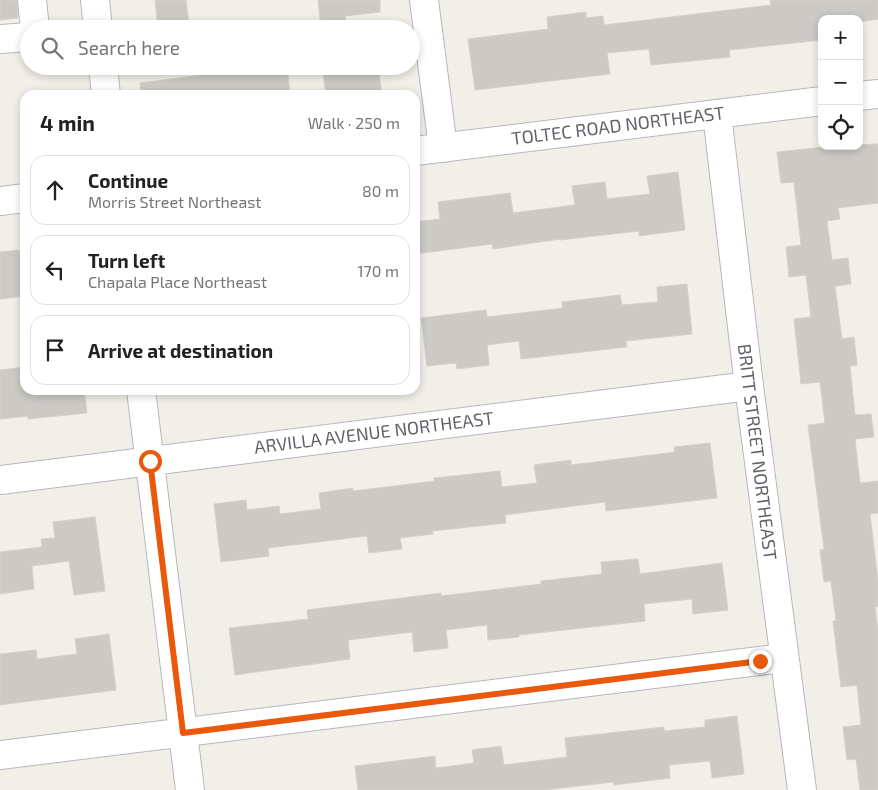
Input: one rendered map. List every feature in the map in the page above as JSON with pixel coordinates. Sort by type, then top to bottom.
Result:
[{"type":"street","points":[[32,0],[34,20]]},
{"type":"street","points":[[95,0],[97,20]]},
{"type":"street","points":[[424,0],[443,148]]},
{"type":"street","points":[[0,39],[20,38]]},
{"type":"street","points":[[104,75],[105,90]]},
{"type":"street","points":[[863,96],[878,94]]},
{"type":"street","name":"TOLTEC ROAD NORTHEAST","points":[[420,150],[818,101]]},
{"type":"street","name":"BRITT STREET NORTHEAST","points":[[717,114],[749,386],[802,790]]},
{"type":"street","points":[[0,201],[20,199]]},
{"type":"street","name":"ARVILLA AVENUE NORTHEAST","points":[[0,480],[749,386]]},
{"type":"street","points":[[142,395],[190,790]]},
{"type":"street","points":[[0,755],[784,658]]},
{"type":"building","points":[[0,0],[17,0],[18,18],[0,20]]},
{"type":"building","points":[[155,0],[186,0],[188,20],[157,20]]},
{"type":"building","points":[[318,0],[380,0],[380,12],[345,16],[345,20],[320,20]]},
{"type":"building","points":[[770,0],[878,0],[878,19],[863,21],[863,15],[818,15],[818,40],[729,50],[730,57],[651,65],[649,49],[607,53],[610,74],[475,90],[468,39],[548,29],[547,17],[586,12],[586,18],[603,16],[604,25],[771,5]]},
{"type":"building","points":[[203,75],[288,75],[289,90],[141,90],[140,83]]},
{"type":"building","points":[[324,75],[379,75],[381,90],[325,90]]},
{"type":"building","points":[[878,144],[878,203],[838,208],[840,219],[827,221],[832,260],[848,258],[851,284],[835,286],[842,339],[854,337],[857,365],[850,366],[855,415],[871,414],[874,437],[855,439],[860,483],[878,481],[878,513],[870,514],[878,581],[878,606],[875,607],[878,630],[878,790],[860,790],[856,759],[847,760],[843,727],[861,725],[857,685],[841,687],[833,621],[836,621],[831,581],[824,582],[820,550],[824,549],[808,425],[825,423],[820,382],[801,384],[794,319],[811,317],[806,275],[789,277],[786,247],[801,245],[794,182],[781,183],[777,152],[818,148],[818,150],[863,150],[863,145]]},
{"type":"building","points":[[678,172],[685,230],[639,236],[639,231],[560,239],[493,249],[492,244],[420,253],[420,221],[440,219],[438,202],[510,193],[513,213],[575,205],[572,186],[605,182],[607,199],[650,194],[647,176]]},
{"type":"building","points":[[19,250],[20,297],[0,299],[0,252]]},
{"type":"building","points":[[687,284],[692,334],[626,341],[627,347],[521,359],[519,341],[487,345],[489,365],[457,369],[456,363],[427,366],[421,318],[486,310],[487,317],[563,308],[562,302],[620,295],[622,305],[658,302],[657,287]]},
{"type":"building","points":[[20,368],[20,395],[85,395],[87,413],[28,419],[28,416],[0,419],[0,370]]},
{"type":"building","points":[[710,443],[717,498],[606,511],[605,502],[505,515],[506,523],[432,531],[433,534],[400,538],[402,549],[369,553],[367,536],[268,548],[269,556],[221,562],[214,504],[246,500],[247,510],[279,506],[280,514],[321,509],[319,493],[353,488],[353,491],[435,481],[434,478],[500,471],[502,487],[537,483],[534,465],[571,460],[571,465],[675,452],[674,447]]},
{"type":"building","points":[[95,517],[105,591],[74,595],[69,561],[32,566],[34,589],[0,594],[0,552],[42,547],[41,539],[55,538],[53,522]]},
{"type":"building","points":[[638,559],[640,574],[722,563],[728,610],[693,614],[692,599],[644,604],[645,621],[519,635],[519,637],[488,640],[487,625],[446,630],[448,648],[414,652],[412,632],[348,640],[350,659],[235,675],[229,628],[308,619],[307,610],[441,593],[441,596],[541,584],[541,581],[602,574],[601,562]]},
{"type":"building","points":[[109,634],[116,690],[0,705],[0,654],[36,650],[37,659],[77,654],[75,639]]},
{"type":"building","points":[[737,716],[744,774],[712,778],[710,761],[669,765],[670,778],[614,785],[613,782],[544,790],[358,790],[355,766],[435,756],[436,768],[474,763],[472,750],[501,746],[504,765],[567,757],[565,738],[664,727],[664,731],[705,727],[705,720]]},
{"type":"route","points":[[150,461],[183,733],[760,661]]}]
